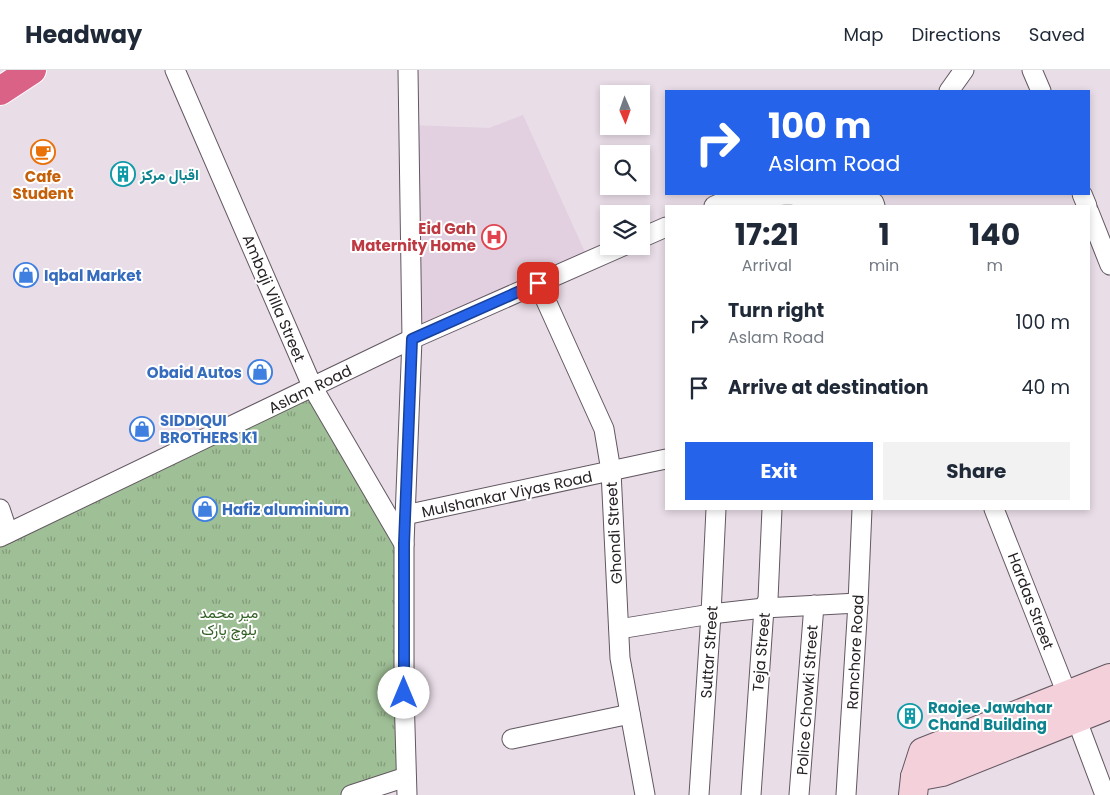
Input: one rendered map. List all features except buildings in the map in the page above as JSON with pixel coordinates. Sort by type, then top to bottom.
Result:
[{"type":"highway","points":[[0,91],[32,70]]},
{"type":"street","name":"Ambaji Villa Street","points":[[175,70],[313,388],[404,544]]},
{"type":"street","name":"Ambaji Villa Street","points":[[406,786],[404,544],[412,339],[408,70]]},
{"type":"street","points":[[950,90],[964,70]]},
{"type":"street","points":[[1032,70],[1041,90]]},
{"type":"street","points":[[718,205],[789,195],[876,202]]},
{"type":"street","points":[[1090,215],[1110,265]]},
{"type":"street","points":[[650,234],[665,227]]},
{"type":"street","name":"Aslam Road","points":[[4,535],[412,339],[602,255]]},
{"type":"street","name":"Ghondi Street","points":[[538,283],[604,429],[611,471],[620,658],[644,795]]},
{"type":"street","name":"Mulshankar Viyas Road","points":[[405,515],[665,459]]},
{"type":"street","points":[[0,509],[4,535]]},
{"type":"street","name":"Suttar Street","points":[[699,795],[716,510]]},
{"type":"street","name":"Teja Street","points":[[751,795],[764,608],[768,599],[772,510]]},
{"type":"street","name":"Ranchore Road","points":[[846,795],[862,510]]},
{"type":"street","name":"Hardas Street","points":[[994,510],[1105,795]]},
{"type":"street","points":[[619,629],[711,614],[764,608],[858,603]]},
{"type":"street","name":"Police Chowki Street","points":[[799,795],[814,605]]},
{"type":"street","points":[[1072,706],[1110,678]]},
{"type":"street","points":[[914,786],[923,752],[1072,706],[1110,705]]},
{"type":"street","points":[[512,739],[630,714]]},
{"type":"street","points":[[351,795],[406,786]]},
{"type":"shaded area","name":"Eid Gah Maternity Home","points":[[523,115],[589,261],[412,339],[409,125],[489,128]]},
{"type":"green space","name":"میر محمد بلوچ پارک","points":[[313,388],[403,544],[406,777],[351,795],[0,795],[0,537]]},
{"type":"place","name":"Cafe Student","points":[[43,152]]},
{"type":"place","name":"اقبال مرکز","points":[[123,174]]},
{"type":"place","name":"Eid Gah Maternity Home","points":[[494,237]]},
{"type":"place","name":"Iqbal Market","points":[[26,275]]},
{"type":"place","name":"Obaid Autos","points":[[260,372]]},
{"type":"place","name":"SIDDIQUI BROTHERS K1","points":[[142,429]]},
{"type":"place","name":"Hafiz aluminium","points":[[205,509]]},
{"type":"place","name":"Raojee Jawahar Chand Building","points":[[910,716]]},
{"type":"route","points":[[404,693],[404,544],[412,339],[538,283]]}]
